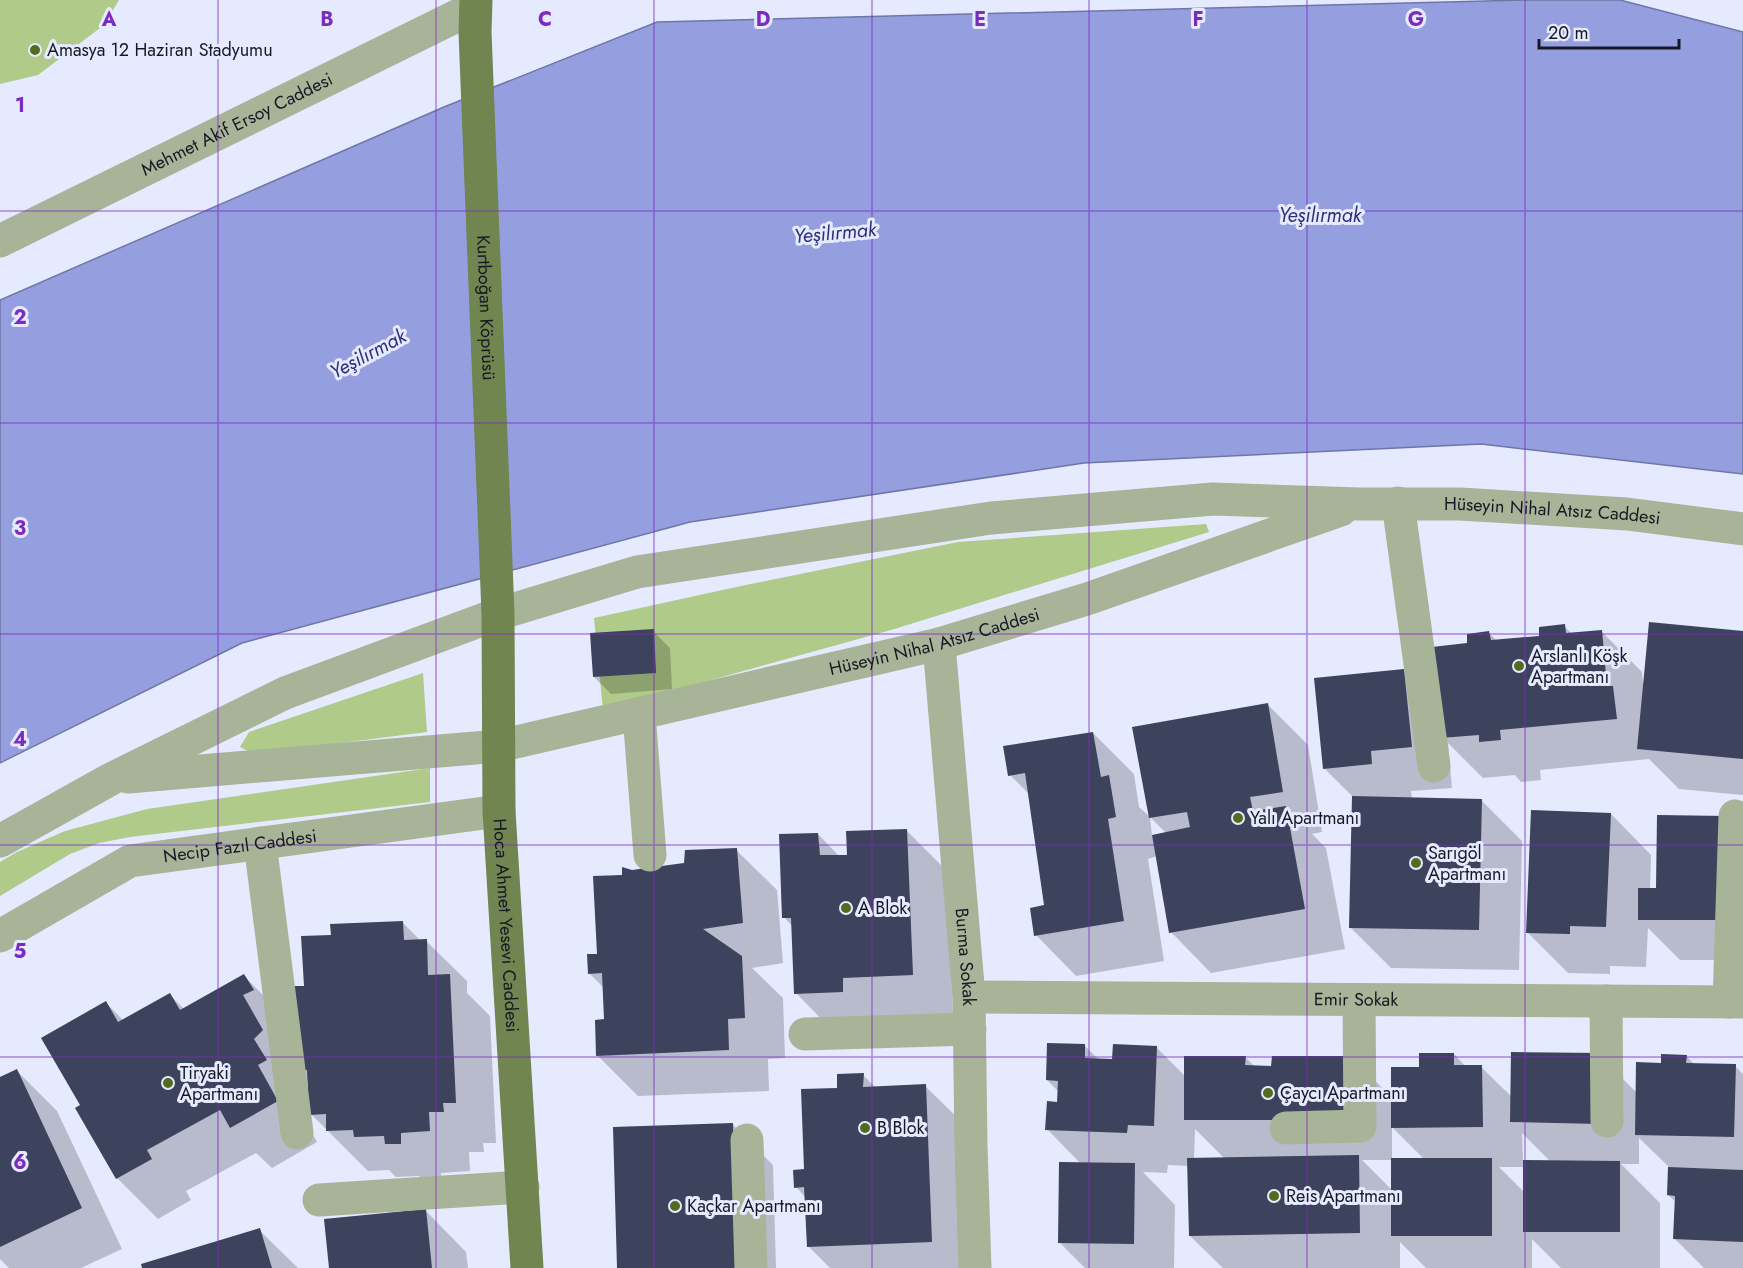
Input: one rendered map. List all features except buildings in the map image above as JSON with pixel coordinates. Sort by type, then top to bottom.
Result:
[{"type":"main road","name":"Kurtboğan Köprüsü","points":[[476,13],[497,581]]},
{"type":"main road","name":"Hoca Ahmet Yesevi Caddesi","points":[[497,581],[499,812],[527,1268]]},
{"type":"street","name":"Mehmet Akif Ersoy Caddesi","points":[[0,241],[476,13]]},
{"type":"street","name":"Hüseyin Nihal Atsız Caddesi","points":[[498,614],[637,572],[991,518],[1213,499],[1360,504],[1460,504],[1627,514],[1743,530]]},
{"type":"street","points":[[1398,503],[1434,766]]},
{"type":"street","name":"Hüseyin Nihal Atsız Caddesi","points":[[499,746],[939,644],[1087,599],[1360,504]]},
{"type":"street","points":[[0,841],[111,779],[285,693],[498,614]]},
{"type":"street","name":"Burma Sokak","points":[[939,644],[970,1013],[970,1145],[975,1268]]},
{"type":"street","points":[[639,714],[650,855]]},
{"type":"street","points":[[111,779],[499,746]]},
{"type":"street","name":"Necip Fazıl Caddesi","points":[[0,936],[130,861],[499,812]]},
{"type":"street","points":[[1735,816],[1736,1002]]},
{"type":"street","points":[[260,843],[297,1134]]},
{"type":"street","points":[[1286,1128],[1360,1126],[1359,1000]]},
{"type":"street","name":"Emir Sokak","points":[[805,1034],[970,1013],[1359,1000],[1736,1002]]},
{"type":"street","points":[[1617,1001],[1626,1092]]},
{"type":"street","points":[[1607,1121],[1617,1001]]},
{"type":"street","points":[[747,1140],[751,1268]]},
{"type":"street","points":[[319,1200],[523,1187]]},
{"type":"green space","name":"Amasya 12 Haziran Stadyumu","points":[[0,0],[119,0],[104,25],[38,75],[0,84]]},
{"type":"green space","points":[[1206,524],[1209,532],[891,630],[603,710],[594,618],[958,542]]},
{"type":"green space","points":[[423,673],[427,732],[254,754],[240,747],[249,732]]},
{"type":"green space","points":[[430,768],[430,802],[130,837],[99,843],[70,854],[0,896],[0,862],[65,831],[147,809]]},
{"type":"water","name":"Yeşilırmak","points":[[1525,0],[1620,0],[1743,32],[1743,474],[1481,444],[1084,463],[690,522],[242,643],[0,763],[0,300],[444,107],[657,22]]},
{"type":"place","name":"Amasya 12 Haziran Stadyumu","points":[[35,50]]},
{"type":"place","name":"Arslanlı Köşk Apartmanı","points":[[1519,666]]},
{"type":"place","name":"Yalı Apartmanı","points":[[1238,818]]},
{"type":"place","name":"Sarıgöl Apartmanı","points":[[1416,863]]},
{"type":"place","name":"A Blok","points":[[846,908]]},
{"type":"place","name":"Tiryaki Apartmanı","points":[[168,1083]]},
{"type":"place","name":"Çaycı Apartmanı","points":[[1268,1093]]},
{"type":"place","name":"B Blok","points":[[865,1128]]},
{"type":"place","name":"Reis Apartmanı","points":[[1274,1196]]},
{"type":"place","name":"Kaçkar Apartmanı","points":[[675,1206]]}]
